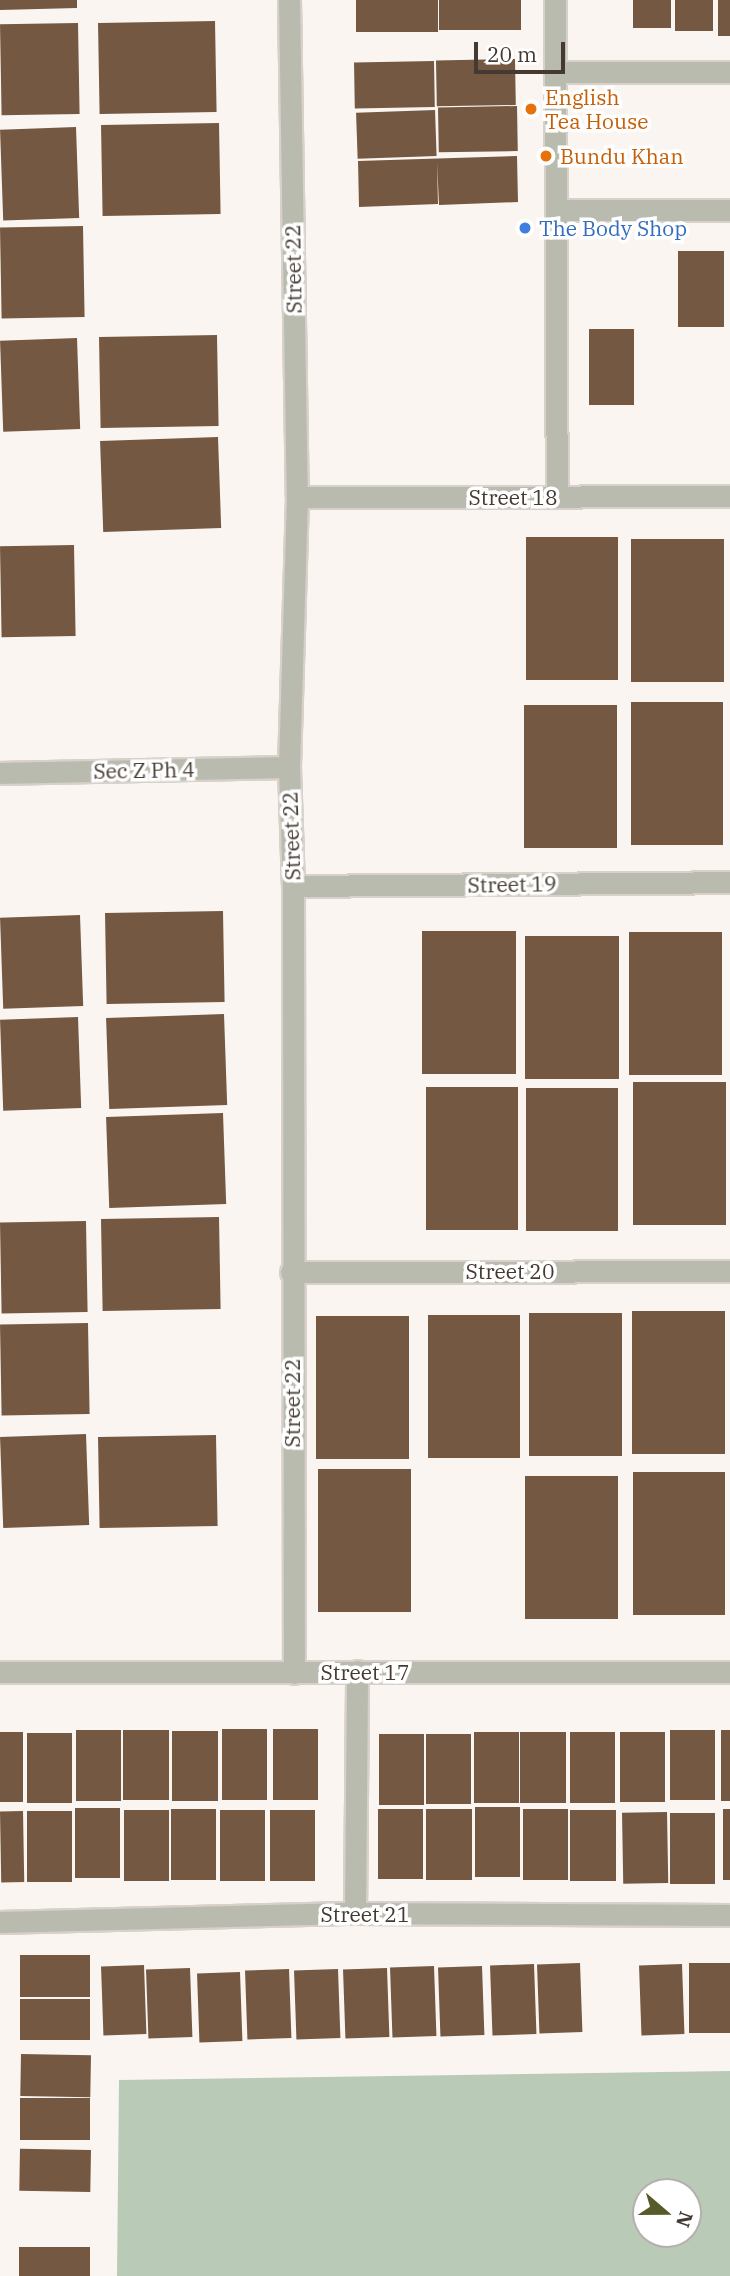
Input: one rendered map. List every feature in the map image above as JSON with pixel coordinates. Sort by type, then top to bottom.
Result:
[{"type":"street","name":"Street 22","points":[[289,0],[297,497],[289,767],[293,886],[291,1272],[294,1673]]},
{"type":"street","points":[[555,0],[558,496]]},
{"type":"street","points":[[555,72],[730,72]]},
{"type":"street","points":[[557,210],[730,210]]},
{"type":"street","name":"Street 18","points":[[297,497],[730,496]]},
{"type":"street","name":"Sec Z Ph 4","points":[[0,773],[289,767]]},
{"type":"street","name":"Street 19","points":[[293,886],[730,882]]},
{"type":"street","name":"Street 20","points":[[291,1272],[730,1271]]},
{"type":"street","points":[[355,1913],[357,1671]]},
{"type":"street","name":"Street 17","points":[[0,1672],[730,1672]]},
{"type":"street","name":"Street 21","points":[[0,1922],[355,1913],[730,1915]]},
{"type":"green space","points":[[730,2071],[730,2276],[117,2276],[119,2080]]},
{"type":"building","points":[[0,0],[77,0],[77,8],[0,10]]},
{"type":"building","points":[[356,0],[438,0],[438,32],[356,32]]},
{"type":"building","points":[[439,0],[521,0],[521,30],[439,30]]},
{"type":"building","points":[[633,0],[671,0],[671,28],[633,28]]},
{"type":"building","points":[[675,0],[713,0],[713,31],[675,31]]},
{"type":"building","points":[[718,0],[730,0],[730,36],[718,36]]},
{"type":"building","points":[[215,21],[217,112],[100,114],[98,23]]},
{"type":"building","points":[[78,23],[80,114],[2,115],[0,24]]},
{"type":"building","points":[[515,59],[516,105],[437,106],[436,60]]},
{"type":"building","points":[[434,61],[435,107],[355,108],[354,62]]},
{"type":"building","points":[[517,106],[518,151],[439,152],[438,107]]},
{"type":"building","points":[[435,110],[437,156],[358,159],[356,113]]},
{"type":"building","points":[[219,123],[221,214],[103,216],[101,125]]},
{"type":"building","points":[[76,127],[79,218],[3,221],[0,130]]},
{"type":"building","points":[[517,156],[518,202],[439,205],[437,162],[438,204],[359,207],[358,161]]},
{"type":"building","points":[[83,226],[85,317],[2,318],[0,227]]},
{"type":"building","points":[[678,251],[724,251],[724,327],[678,327]]},
{"type":"building","points":[[589,329],[634,329],[634,405],[589,405]]},
{"type":"building","points":[[217,335],[219,426],[101,428],[99,337]]},
{"type":"building","points":[[77,338],[80,429],[3,432],[0,341]]},
{"type":"building","points":[[218,437],[221,528],[103,532],[100,441]]},
{"type":"building","points":[[526,537],[618,537],[618,680],[526,680]]},
{"type":"building","points":[[631,539],[724,539],[724,682],[631,682]]},
{"type":"building","points":[[74,545],[76,636],[2,637],[0,546]]},
{"type":"building","points":[[631,702],[723,702],[723,845],[631,845]]},
{"type":"building","points":[[524,705],[617,705],[617,848],[524,848]]},
{"type":"building","points":[[223,911],[225,1002],[107,1004],[105,913]]},
{"type":"building","points":[[80,915],[83,1006],[3,1009],[0,918]]},
{"type":"building","points":[[422,931],[516,931],[516,1074],[422,1074]]},
{"type":"building","points":[[629,932],[722,932],[722,1075],[629,1075]]},
{"type":"building","points":[[525,936],[619,936],[619,1079],[525,1079]]},
{"type":"building","points":[[224,1014],[227,1105],[109,1109],[106,1018]]},
{"type":"building","points":[[78,1017],[81,1108],[3,1111],[0,1020]]},
{"type":"building","points":[[633,1082],[726,1082],[726,1225],[633,1225]]},
{"type":"building","points":[[426,1087],[518,1087],[518,1230],[426,1230]]},
{"type":"building","points":[[526,1088],[618,1088],[618,1231],[526,1231]]},
{"type":"building","points":[[223,1113],[226,1204],[109,1208],[106,1117]]},
{"type":"building","points":[[219,1217],[221,1309],[103,1311],[101,1219]]},
{"type":"building","points":[[86,1221],[88,1312],[2,1313],[0,1223]]},
{"type":"building","points":[[632,1311],[725,1311],[725,1454],[632,1454]]},
{"type":"building","points":[[529,1313],[622,1313],[622,1456],[529,1456]]},
{"type":"building","points":[[428,1315],[520,1315],[520,1458],[428,1458]]},
{"type":"building","points":[[316,1316],[409,1316],[409,1459],[316,1459]]},
{"type":"building","points":[[88,1323],[90,1414],[2,1416],[0,1325]]},
{"type":"building","points":[[86,1434],[89,1525],[3,1528],[0,1437]]},
{"type":"building","points":[[216,1435],[218,1526],[100,1528],[98,1437]]},
{"type":"building","points":[[318,1469],[411,1469],[411,1612],[318,1612]]},
{"type":"building","points":[[633,1472],[725,1472],[725,1615],[633,1615]]},
{"type":"building","points":[[525,1476],[618,1476],[618,1619],[525,1619]]},
{"type":"building","points":[[222,1729],[267,1729],[267,1800],[222,1800]]},
{"type":"building","points":[[273,1729],[318,1729],[318,1800],[273,1800]]},
{"type":"building","points":[[76,1730],[121,1730],[121,1801],[76,1801]]},
{"type":"building","points":[[123,1730],[169,1730],[169,1800],[123,1800]]},
{"type":"building","points":[[670,1730],[715,1730],[715,1800],[670,1800]]},
{"type":"building","points":[[721,1730],[730,1730],[730,1801],[721,1801]]},
{"type":"building","points":[[172,1731],[218,1731],[218,1801],[172,1801]]},
{"type":"building","points":[[0,1732],[23,1732],[23,1802],[0,1802]]},
{"type":"building","points":[[474,1732],[519,1732],[519,1803],[474,1803]]},
{"type":"building","points":[[474,1732],[519,1732],[519,1803],[474,1803]]},
{"type":"building","points":[[570,1732],[615,1732],[615,1803],[570,1803]]},
{"type":"building","points":[[620,1732],[665,1732],[665,1802],[620,1802]]},
{"type":"building","points":[[27,1733],[72,1733],[72,1803],[27,1803]]},
{"type":"building","points":[[379,1734],[424,1734],[424,1805],[379,1805]]},
{"type":"building","points":[[426,1734],[471,1734],[471,1804],[426,1804]]},
{"type":"building","points":[[475,1807],[520,1807],[520,1877],[475,1877]]},
{"type":"building","points":[[75,1808],[120,1808],[120,1878],[75,1878]]},
{"type":"building","points":[[171,1809],[216,1809],[216,1880],[171,1880]]},
{"type":"building","points":[[378,1809],[423,1809],[423,1879],[378,1879]]},
{"type":"building","points":[[426,1809],[472,1809],[472,1880],[426,1880]]},
{"type":"building","points":[[523,1809],[568,1809],[568,1880],[523,1880]]},
{"type":"building","points":[[723,1809],[730,1809],[730,1880],[723,1880]]},
{"type":"building","points":[[124,1810],[169,1810],[169,1881],[124,1881]]},
{"type":"building","points":[[220,1810],[265,1810],[265,1881],[220,1881]]},
{"type":"building","points":[[270,1810],[315,1810],[315,1881],[270,1881]]},
{"type":"building","points":[[570,1810],[616,1810],[616,1881],[570,1881]]},
{"type":"building","points":[[0,1811],[23,1811],[24,1882],[1,1882]]},
{"type":"building","points":[[27,1811],[72,1811],[72,1882],[27,1882]]},
{"type":"building","points":[[667,1812],[668,1883],[623,1884],[622,1813]]},
{"type":"building","points":[[670,1813],[715,1813],[715,1884],[670,1884]]},
{"type":"building","points":[[20,1955],[90,1955],[90,1997],[20,1997]]},
{"type":"building","points":[[580,1963],[582,2032],[539,2033],[537,1965]]},
{"type":"building","points":[[689,1963],[730,1963],[730,2033],[689,2033]]},
{"type":"building","points":[[534,1964],[536,2034],[492,2035],[490,1966]]},
{"type":"building","points":[[682,1964],[684,2034],[641,2035],[639,1966]]},
{"type":"building","points":[[144,1965],[146,2034],[103,2035],[101,1967]]},
{"type":"building","points":[[434,1966],[436,2036],[392,2037],[390,1968]]},
{"type":"building","points":[[482,1966],[484,2035],[440,2036],[438,1968]]},
{"type":"building","points":[[190,1968],[192,2037],[148,2038],[146,1970]]},
{"type":"building","points":[[387,1968],[389,2037],[345,2038],[343,1970]]},
{"type":"building","points":[[289,1969],[291,2038],[247,2039],[245,1971]]},
{"type":"building","points":[[338,1969],[340,2038],[296,2039],[294,1971]]},
{"type":"building","points":[[240,1972],[242,2041],[199,2042],[197,1974]]},
{"type":"building","points":[[20,1999],[90,1999],[90,2040],[20,2040]]},
{"type":"building","points":[[21,2054],[91,2055],[90,2097],[20,2096]]},
{"type":"building","points":[[20,2098],[90,2098],[90,2140],[20,2140]]},
{"type":"building","points":[[20,2149],[91,2150],[90,2192],[19,2191]]},
{"type":"building","points":[[19,2247],[90,2247],[90,2276],[19,2276]]},
{"type":"place","name":"English Tea House","points":[[531,109]]},
{"type":"place","name":"Bundu Khan","points":[[546,156]]},
{"type":"place","name":"The Body Shop","points":[[525,228]]}]
